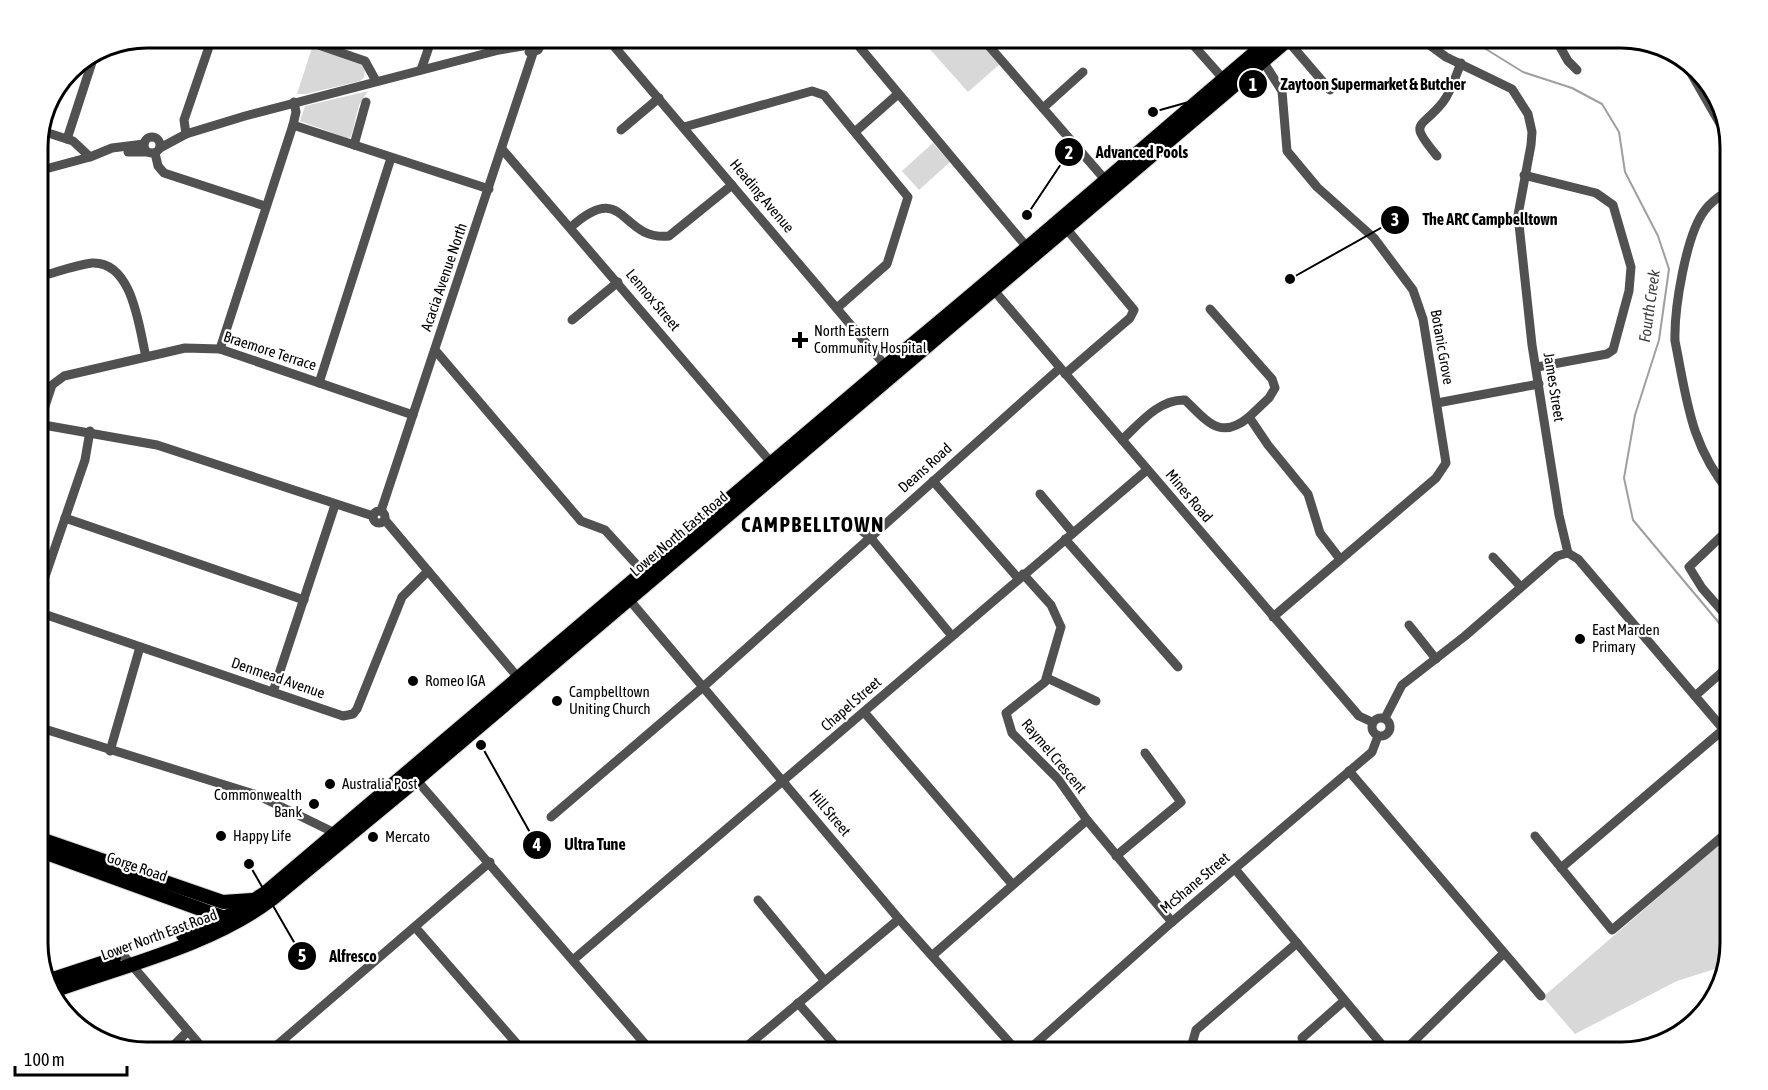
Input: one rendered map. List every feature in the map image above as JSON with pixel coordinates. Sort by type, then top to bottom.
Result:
[{"type":"main road","name":"Lower North East Road","points":[[1259,56],[1265,48]]},
{"type":"main road","name":"Lower North East Road","points":[[59,989],[227,922],[272,898],[1108,183],[1259,56],[1273,48]]},
{"type":"main road","name":"Lower North East Road","points":[[1030,250],[1065,227],[1108,183]]},
{"type":"main road","name":"Lower North East Road","points":[[227,922],[335,833],[413,776]]},
{"type":"main road","name":"Gorge Road","points":[[48,842],[203,896],[229,902],[254,900]]},
{"type":"main road","name":"Gorge Road","points":[[48,854],[227,922]]},
{"type":"main road","name":"Gorge Road","points":[[203,896],[220,910],[227,922]]},
{"type":"main road","name":"Lower North East Road","points":[[55,979],[127,960]]},
{"type":"street","points":[[185,132],[188,110],[209,48]]},
{"type":"street","points":[[336,48],[365,61],[376,81]]},
{"type":"street","points":[[421,70],[429,48]]},
{"type":"street","points":[[48,168],[90,157],[112,148],[153,147],[185,132],[503,48]]},
{"type":"street","points":[[526,48],[527,51],[533,52]]},
{"type":"street","name":"Acacia Avenue North","points":[[380,516],[533,52],[538,48]]},
{"type":"street","name":"Heading Avenue","points":[[616,48],[889,370]]},
{"type":"street","points":[[860,48],[1030,250]]},
{"type":"street","points":[[991,48],[1108,183]]},
{"type":"street","points":[[1196,48],[1227,84]]},
{"type":"street","points":[[1295,48],[1330,90]]},
{"type":"street","name":"James Street","points":[[1433,48],[1512,89],[1524,104],[1532,132],[1518,214],[1539,384],[1559,515],[1568,553]]},
{"type":"street","points":[[1561,48],[1577,70]]},
{"type":"street","name":"Botanic Grove","points":[[1259,56],[1282,91],[1287,151],[1317,187],[1374,238],[1413,290],[1424,319],[1446,457],[1443,471],[1273,617]]},
{"type":"street","points":[[1437,156],[1420,136],[1419,128],[1422,120],[1444,101],[1461,63]]},
{"type":"street","points":[[67,139],[91,67]]},
{"type":"street","points":[[1043,108],[1083,72]]},
{"type":"street","points":[[1699,87],[1715,115]]},
{"type":"street","points":[[684,127],[812,91],[824,94],[856,131],[908,196],[887,264],[837,308]]},
{"type":"street","points":[[856,131],[898,94]]},
{"type":"street","points":[[621,130],[659,98]]},
{"type":"street","points":[[220,349],[293,125],[296,112],[294,102]]},
{"type":"street","points":[[354,145],[366,102]]},
{"type":"street","points":[[293,125],[489,189]]},
{"type":"street","points":[[49,133],[79,144],[83,152],[90,157]]},
{"type":"street","points":[[153,147],[158,166],[164,173],[266,206]]},
{"type":"street","name":"Lennox Street","points":[[502,149],[775,467]]},
{"type":"street","points":[[319,383],[391,158]]},
{"type":"street","points":[[1524,175],[1587,190],[1608,199],[1618,218],[1631,267],[1629,291],[1612,350],[1607,354],[1537,367]]},
{"type":"street","points":[[571,227],[591,210],[606,207],[617,212],[648,235],[669,236],[732,185]]},
{"type":"street","points":[[1720,196],[1712,202],[1695,225],[1680,286],[1674,327],[1695,434],[1707,462],[1720,479]]},
{"type":"street","name":"Deans Road","points":[[551,817],[703,687],[933,481],[1063,371],[1130,318],[1134,310],[1065,227]]},
{"type":"street","points":[[48,274],[94,263],[112,269],[127,282],[146,357]]},
{"type":"street","points":[[572,320],[618,282]]},
{"type":"street","name":"Mines Road","points":[[990,286],[1359,716],[1372,722]]},
{"type":"street","points":[[1122,440],[1157,408],[1172,399],[1185,400],[1212,425],[1226,429],[1236,428],[1269,398],[1275,388],[1272,379],[1210,309]]},
{"type":"street","name":"Braemore Terrace","points":[[48,396],[52,385],[63,376],[185,348],[220,349],[413,415]]},
{"type":"street","points":[[435,350],[581,521],[605,530],[647,575]]},
{"type":"street","points":[[1437,403],[1539,384]]},
{"type":"street","points":[[1249,417],[1268,446],[1308,494],[1320,533],[1340,559]]},
{"type":"street","points":[[48,425],[90,431],[157,445],[335,505],[380,516],[523,682]]},
{"type":"street","points":[[48,568],[85,460],[90,431]]},
{"type":"street","name":"Chapel Street","points":[[573,960],[1020,576],[1147,470]]},
{"type":"street","points":[[933,481],[1020,576],[1051,605],[1060,627],[1047,678],[1095,701]]},
{"type":"street","points":[[1040,494],[1069,536],[1178,667]]},
{"type":"street","points":[[273,692],[335,505]]},
{"type":"street","points":[[65,518],[304,600]]},
{"type":"street","points":[[847,520],[870,537],[951,636]]},
{"type":"street","points":[[1720,538],[1689,567],[1702,588],[1720,609]]},
{"type":"street","points":[[1385,718],[1402,685],[1557,556],[1568,553],[1578,559],[1720,725]]},
{"type":"street","points":[[1493,557],[1521,587]]},
{"type":"street","name":"Denmead Avenue","points":[[48,615],[343,717],[353,714],[402,597],[428,571]]},
{"type":"street","name":"Hill Street","points":[[625,594],[899,919],[1010,1042]]},
{"type":"street","points":[[1409,625],[1436,659]]},
{"type":"street","points":[[110,751],[140,647]]},
{"type":"street","points":[[1695,696],[1720,675]]},
{"type":"street","name":"Raymel Crescent","points":[[1047,678],[1046,682],[1006,712],[1012,733],[1058,779],[1087,820],[1172,922]]},
{"type":"street","points":[[864,712],[1012,884]]},
{"type":"street","points":[[1379,717],[1385,718],[1390,729],[1384,735],[1378,736],[1372,730],[1372,722],[1379,717]]},
{"type":"street","points":[[48,730],[256,795],[335,833]]},
{"type":"street","name":"McShane Street","points":[[1031,1042],[1372,752],[1378,736]]},
{"type":"street","points":[[1561,868],[1720,739]]},
{"type":"street","points":[[1116,856],[1181,802],[1145,753]]},
{"type":"street","points":[[1349,771],[1541,996]]},
{"type":"street","points":[[413,776],[490,862],[643,1042]]},
{"type":"street","points":[[933,955],[1087,820]]},
{"type":"street","points":[[1535,836],[1612,930],[1720,838]]},
{"type":"street","points":[[283,1042],[490,862]]},
{"type":"street","points":[[1235,869],[1379,1042]]},
{"type":"street","points":[[758,900],[824,980]]},
{"type":"street","points":[[753,1042],[899,919]]},
{"type":"street","points":[[415,927],[514,1042]]},
{"type":"street","points":[[1193,1042],[1196,1030],[1297,943]]},
{"type":"street","points":[[1414,1042],[1504,953]]},
{"type":"street","points":[[127,960],[197,1042]]},
{"type":"street","points":[[1302,1038],[1344,1001]]},
{"type":"street","points":[[798,1003],[832,1042]]},
{"type":"street","points":[[178,1042],[188,1032]]},
{"type":"shaded area","points":[[312,48],[360,63],[365,67],[364,77],[360,81],[306,94],[297,94]]},
{"type":"shaded area","points":[[929,48],[986,48],[1000,64],[968,92]]},
{"type":"shaded area","points":[[368,91],[359,105],[351,137],[347,138],[300,121],[305,106]]},
{"type":"shaded area","points":[[933,143],[950,162],[919,190],[902,171]]},
{"type":"shaded area","points":[[1720,844],[1720,943],[1717,968],[1677,981],[1575,1034],[1543,997]]},
{"type":"waterway","name":"Fourth Creek","points":[[1484,48],[1523,72],[1572,88],[1602,104],[1619,132],[1625,172],[1658,236],[1669,269],[1659,340],[1635,415],[1624,478],[1633,520],[1720,624]]},
{"type":"place","name":"Zaytoon Supermarket & Butcher","points":[[1153,112]]},
{"type":"place","name":"Advanced Pools","points":[[1027,215]]},
{"type":"place","name":"The ARC Campbelltown","points":[[1290,279]]},
{"type":"place","name":"North Eastern Community Hospital","points":[[800,340]]},
{"type":"place","name":"East Marden Primary","points":[[1580,639]]},
{"type":"place","name":"Romeo IGA","points":[[413,681]]},
{"type":"place","name":"Campbelltown Uniting Church","points":[[557,701]]},
{"type":"place","name":"Ultra Tune","points":[[481,745]]},
{"type":"place","name":"Australia Post","points":[[330,784]]},
{"type":"place","name":"Commonwealth Bank","points":[[314,804]]},
{"type":"place","name":"Happy Life","points":[[221,836]]},
{"type":"place","name":"Mercato","points":[[373,837]]},
{"type":"place","name":"Alfresco","points":[[249,864]]},
{"type":"district","name":"CAMPBELLTOWN","points":[[813,525]]}]
